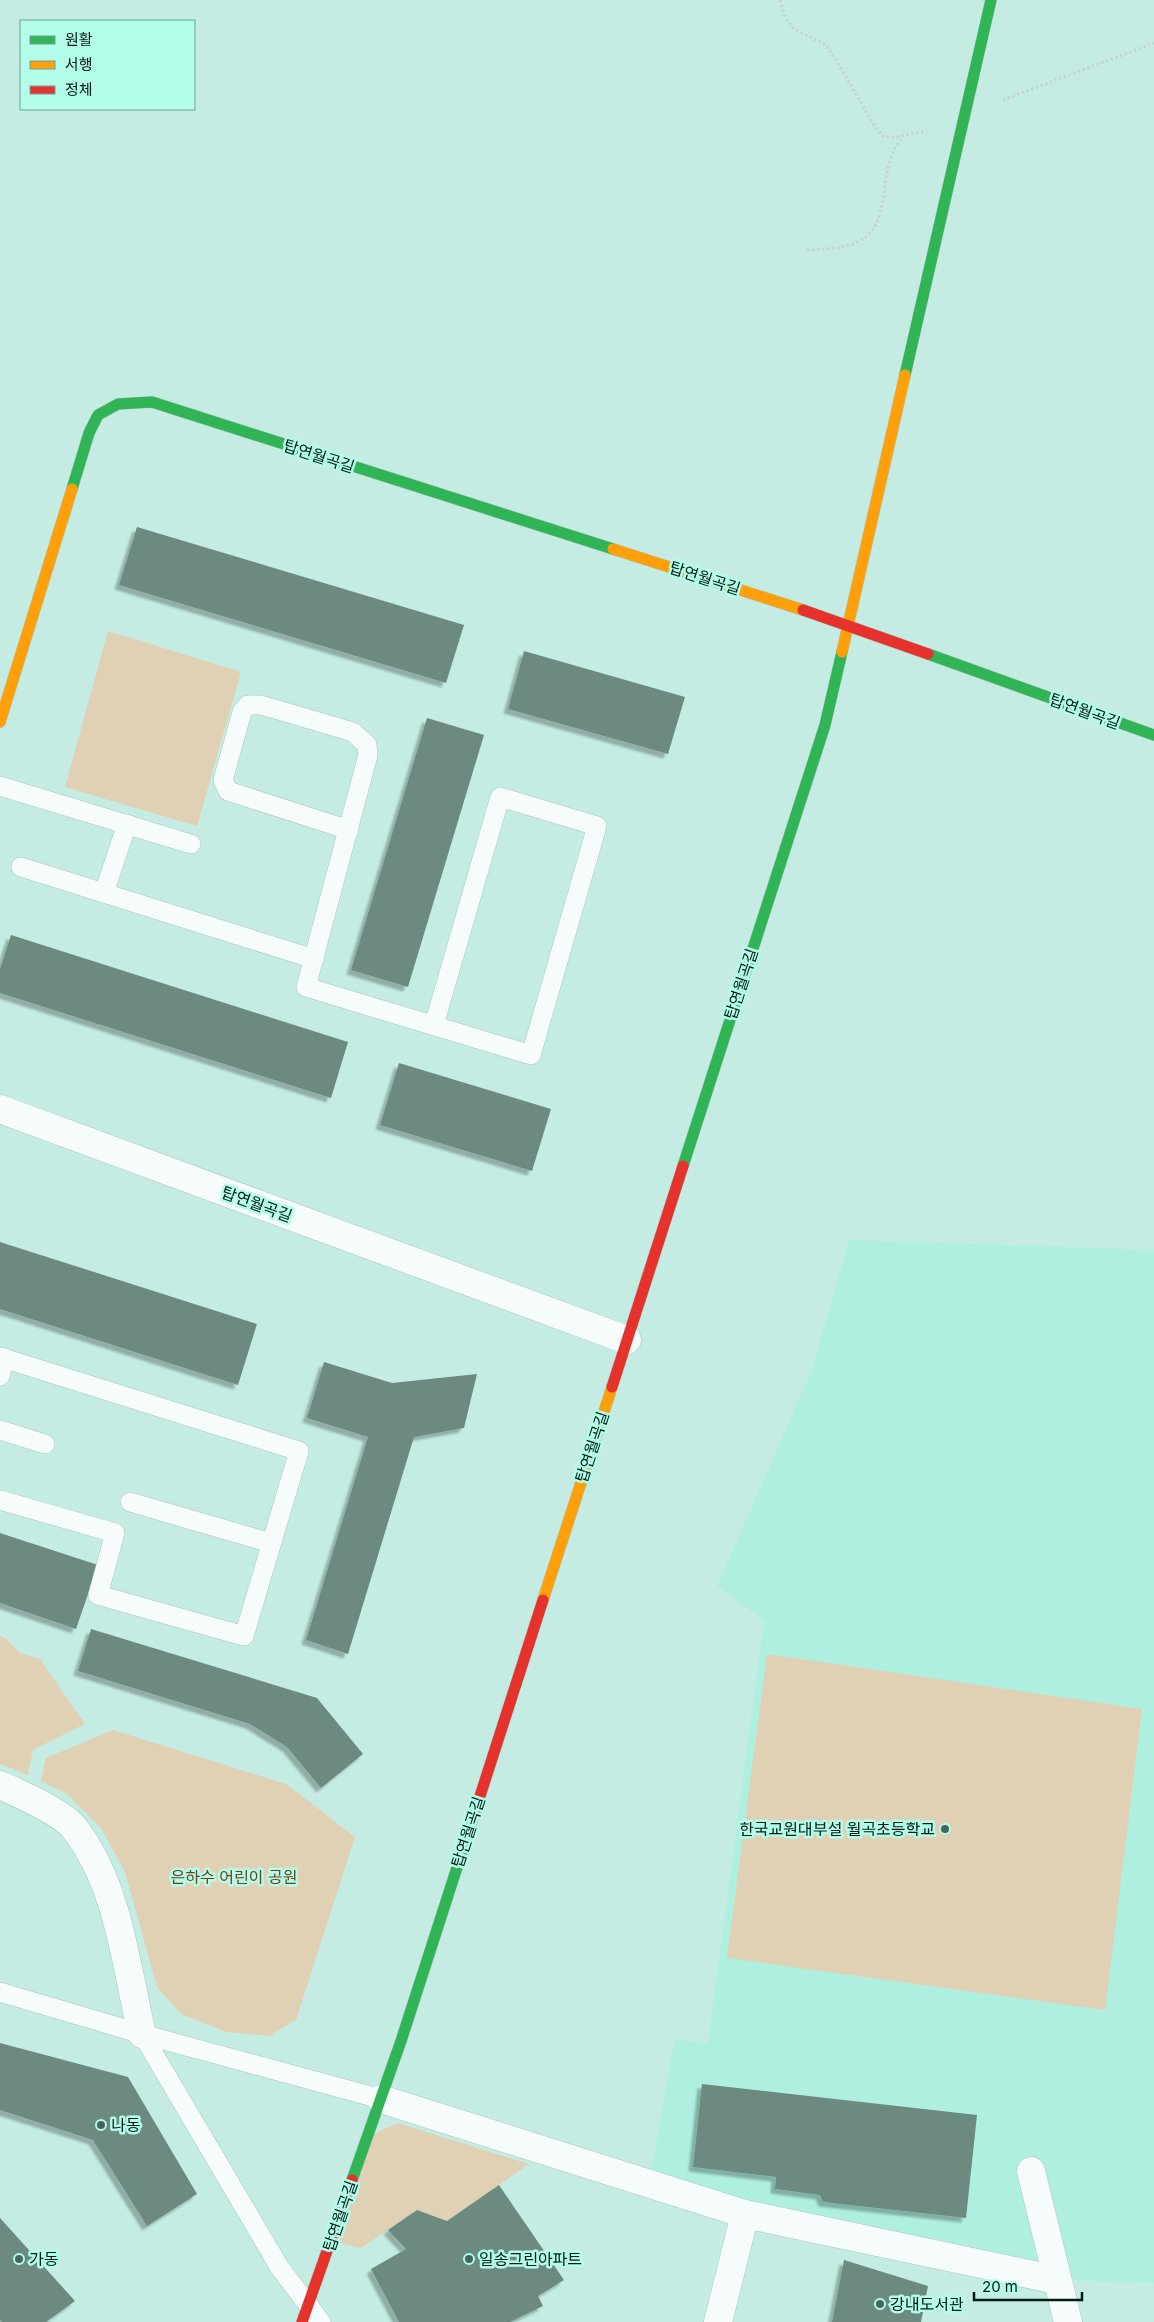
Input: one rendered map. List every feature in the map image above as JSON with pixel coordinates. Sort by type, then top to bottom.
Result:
[{"type":"street","points":[[847,625],[991,0]]},
{"type":"street","name":"탑연월곡길","points":[[0,722],[89,433],[98,415],[118,404],[152,402],[847,625],[1154,735]]},
{"type":"street","name":"탑연월곡길","points":[[305,2314],[381,2098],[826,724],[847,625]]},
{"type":"street","name":"탑연월곡길","points":[[0,1109],[627,1340]]},
{"type":"street","points":[[0,1785],[40,1804],[74,1828],[95,1863],[110,1900],[142,2034]]},
{"type":"street","points":[[381,2098],[745,2214],[1057,2280]]},
{"type":"street","points":[[1031,2171],[1068,2322]]},
{"type":"street","points":[[718,2322],[745,2214]]},
{"type":"lane","points":[[349,830],[228,791],[222,780],[242,712],[248,705],[261,705],[353,732],[366,745],[368,755],[349,830],[306,988],[531,1055],[597,826],[500,797],[434,1025]]},
{"type":"lane","points":[[0,786],[191,844]]},
{"type":"lane","points":[[104,893],[126,824]]},
{"type":"lane","points":[[22,867],[314,959]]},
{"type":"lane","points":[[0,1500],[115,1534],[98,1595],[244,1636],[299,1451],[2,1364]]},
{"type":"lane","points":[[0,1430],[44,1444]]},
{"type":"lane","points":[[130,1502],[272,1542]]},
{"type":"lane","points":[[0,1992],[142,2034],[381,2098]]},
{"type":"lane","points":[[142,2034],[280,2268],[305,2314],[321,2322]]},
{"type":"path","points":[[807,250],[852,245],[870,232],[879,220],[893,152],[904,136]]},
{"type":"shaded area","name":"한국교원대부설 월곡초등학교","points":[[849,1240],[1154,1250],[1154,2283],[1073,2280],[730,2199],[651,2172],[675,2039],[708,2043],[764,1620],[717,1586],[812,1370]]},
{"type":"green space","points":[[108,631],[241,672],[197,826],[65,787]]},
{"type":"green space","points":[[0,1636],[5,1638],[20,1653],[40,1659],[85,1724],[33,1750],[28,1775],[0,1764]]},
{"type":"green space","points":[[767,1654],[1142,1709],[1105,2010],[727,1958]]},
{"type":"green space","name":"은하수 어린이 공원","points":[[113,1730],[286,1784],[355,1837],[296,2020],[269,2036],[227,2032],[181,2014],[157,1987],[125,1872],[101,1828],[67,1794],[41,1781],[46,1758]]},
{"type":"green space","points":[[398,2123],[529,2164],[447,2221],[417,2210],[361,2248],[329,2240],[365,2138]]},
{"type":"building","points":[[137,527],[464,625],[446,683],[119,585]]},
{"type":"building","points":[[524,651],[685,697],[668,754],[508,709]]},
{"type":"building","points":[[427,718],[484,735],[408,987],[351,970]]},
{"type":"building","points":[[11,935],[348,1042],[331,1098],[0,993],[0,969]]},
{"type":"building","points":[[399,1063],[551,1109],[532,1171],[380,1125]]},
{"type":"building","points":[[0,1242],[257,1324],[238,1385],[0,1309]]},
{"type":"building","points":[[324,1362],[392,1383],[477,1374],[464,1428],[414,1437],[348,1654],[306,1640],[368,1437],[307,1418]]},
{"type":"building","points":[[0,1533],[98,1565],[76,1629],[0,1603]]},
{"type":"building","points":[[91,1629],[317,1698],[363,1754],[321,1788],[287,1747],[250,1724],[78,1671]]},
{"type":"building","name":"나동","points":[[0,2043],[128,2077],[197,2194],[147,2226],[93,2140],[0,2110]]},
{"type":"building","points":[[702,2084],[977,2115],[966,2218],[823,2202],[820,2195],[775,2189],[776,2177],[693,2167]]},
{"type":"building","name":"일송그린아파트","points":[[499,2185],[564,2280],[538,2296],[543,2306],[510,2322],[399,2322],[371,2269],[406,2249],[388,2230],[417,2210],[447,2221]]},
{"type":"building","name":"가동","points":[[0,2218],[75,2301],[46,2322],[2,2322],[0,2320]]},
{"type":"building","name":"강내도서관","points":[[844,2260],[928,2286],[921,2322],[832,2322]]},
{"type":"traffic: fast","points":[[905,375],[991,0]]},
{"type":"traffic: fast","points":[[72,489],[89,433],[98,415],[118,404],[152,402],[613,549]]},
{"type":"traffic: fast","points":[[683,1166],[825,725],[842,652]]},
{"type":"traffic: fast","points":[[928,654],[1154,735]]},
{"type":"traffic: fast","points":[[352,2180],[401,2041],[472,1821]]},
{"type":"traffic: slow","points":[[842,652],[905,375]]},
{"type":"traffic: slow","points":[[0,722],[72,489]]},
{"type":"traffic: slow","points":[[613,549],[803,610]]},
{"type":"traffic: slow","points":[[543,1600],[612,1387]]},
{"type":"traffic: jam","points":[[803,610],[928,654]]},
{"type":"traffic: jam","points":[[612,1387],[683,1166]]},
{"type":"traffic: jam","points":[[472,1821],[543,1600]]},
{"type":"traffic: jam","points":[[302,2322],[352,2180]]},
{"type":"place","name":"한국교원대부설 월곡초등학교","points":[[945,1829]]},
{"type":"place","name":"나동","points":[[101,2125]]},
{"type":"place","name":"가동","points":[[19,2259]]},
{"type":"place","name":"일송그린아파트","points":[[469,2259]]},
{"type":"place","name":"강내도서관","points":[[880,2304]]}]
